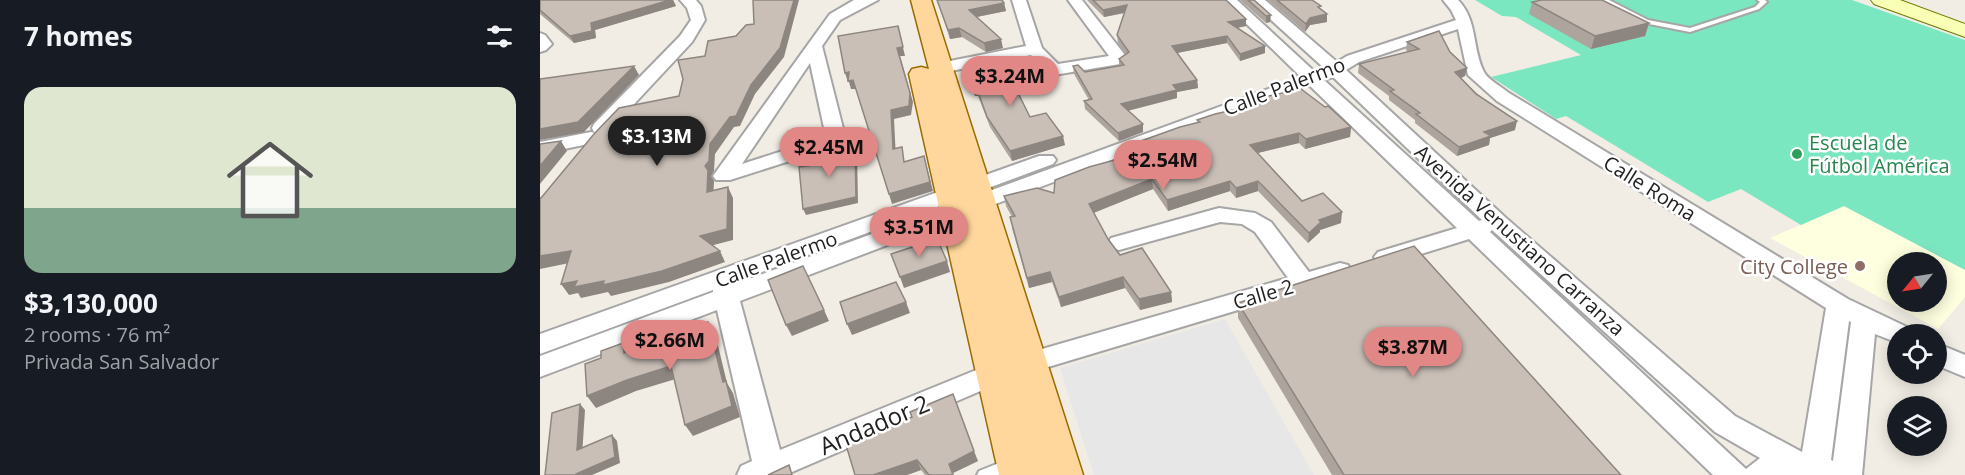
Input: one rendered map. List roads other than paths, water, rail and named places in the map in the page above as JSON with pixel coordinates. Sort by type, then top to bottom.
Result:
[{"type":"main road","points":[[902,0],[965,198],[1028,363],[1060,475]]},
{"type":"main road","points":[[921,0],[941,68],[996,373],[1020,468]]},
{"type":"main road","points":[[1881,0],[1965,31]]},
{"type":"main road","points":[[1908,0],[1965,21]]},
{"type":"street","points":[[577,156],[591,138],[686,39],[698,21],[694,6],[687,0]]},
{"type":"street","points":[[1019,0],[1035,49],[1054,70],[1120,59],[1075,0]]},
{"type":"street","name":"Avenida Venustiano Carranza","points":[[1229,0],[1734,475]]},
{"type":"street","name":"Avenida Venustiano Carranza","points":[[1256,0],[1338,63],[1498,223],[1725,424],[1816,469]]},
{"type":"street","name":"Calle Roma","points":[[1450,0],[1458,8],[1464,22],[1476,75],[1503,97],[1839,305],[1887,329]]},
{"type":"street","points":[[815,47],[836,140],[723,176],[835,16],[863,1]]},
{"type":"street","name":"Calle Palermo","points":[[540,345],[724,287],[1305,73],[1464,22]]},
{"type":"street","points":[[540,38],[544,44],[540,47]]},
{"type":"street","points":[[941,68],[1035,49]]},
{"type":"street","points":[[640,66],[663,63]]},
{"type":"street","points":[[540,148],[591,138]]},
{"type":"street","points":[[1119,243],[1219,215],[1247,218],[1263,227],[1304,282]]},
{"type":"street","name":"Calle 2","points":[[1028,363],[1498,223]]},
{"type":"street","points":[[724,287],[760,471]]},
{"type":"street","name":"Calle Palermo","points":[[540,367],[724,287]]},
{"type":"street","points":[[1759,475],[1779,465],[1816,469],[1839,305]]},
{"type":"street","points":[[1847,475],[1864,318]]},
{"type":"street","points":[[1947,358],[1965,367]]},
{"type":"street","name":"Andador 2","points":[[760,471],[996,373]]},
{"type":"lane","points":[[1604,0],[1646,22],[1690,30],[1757,8],[1764,2],[1760,0]]},
{"type":"lane","points":[[984,475],[1020,468]]},
{"type":"place","name":"Escuela de Fútbol América","points":[[1797,154]]},
{"type":"place","name":"City College","points":[[1860,266]]}]
